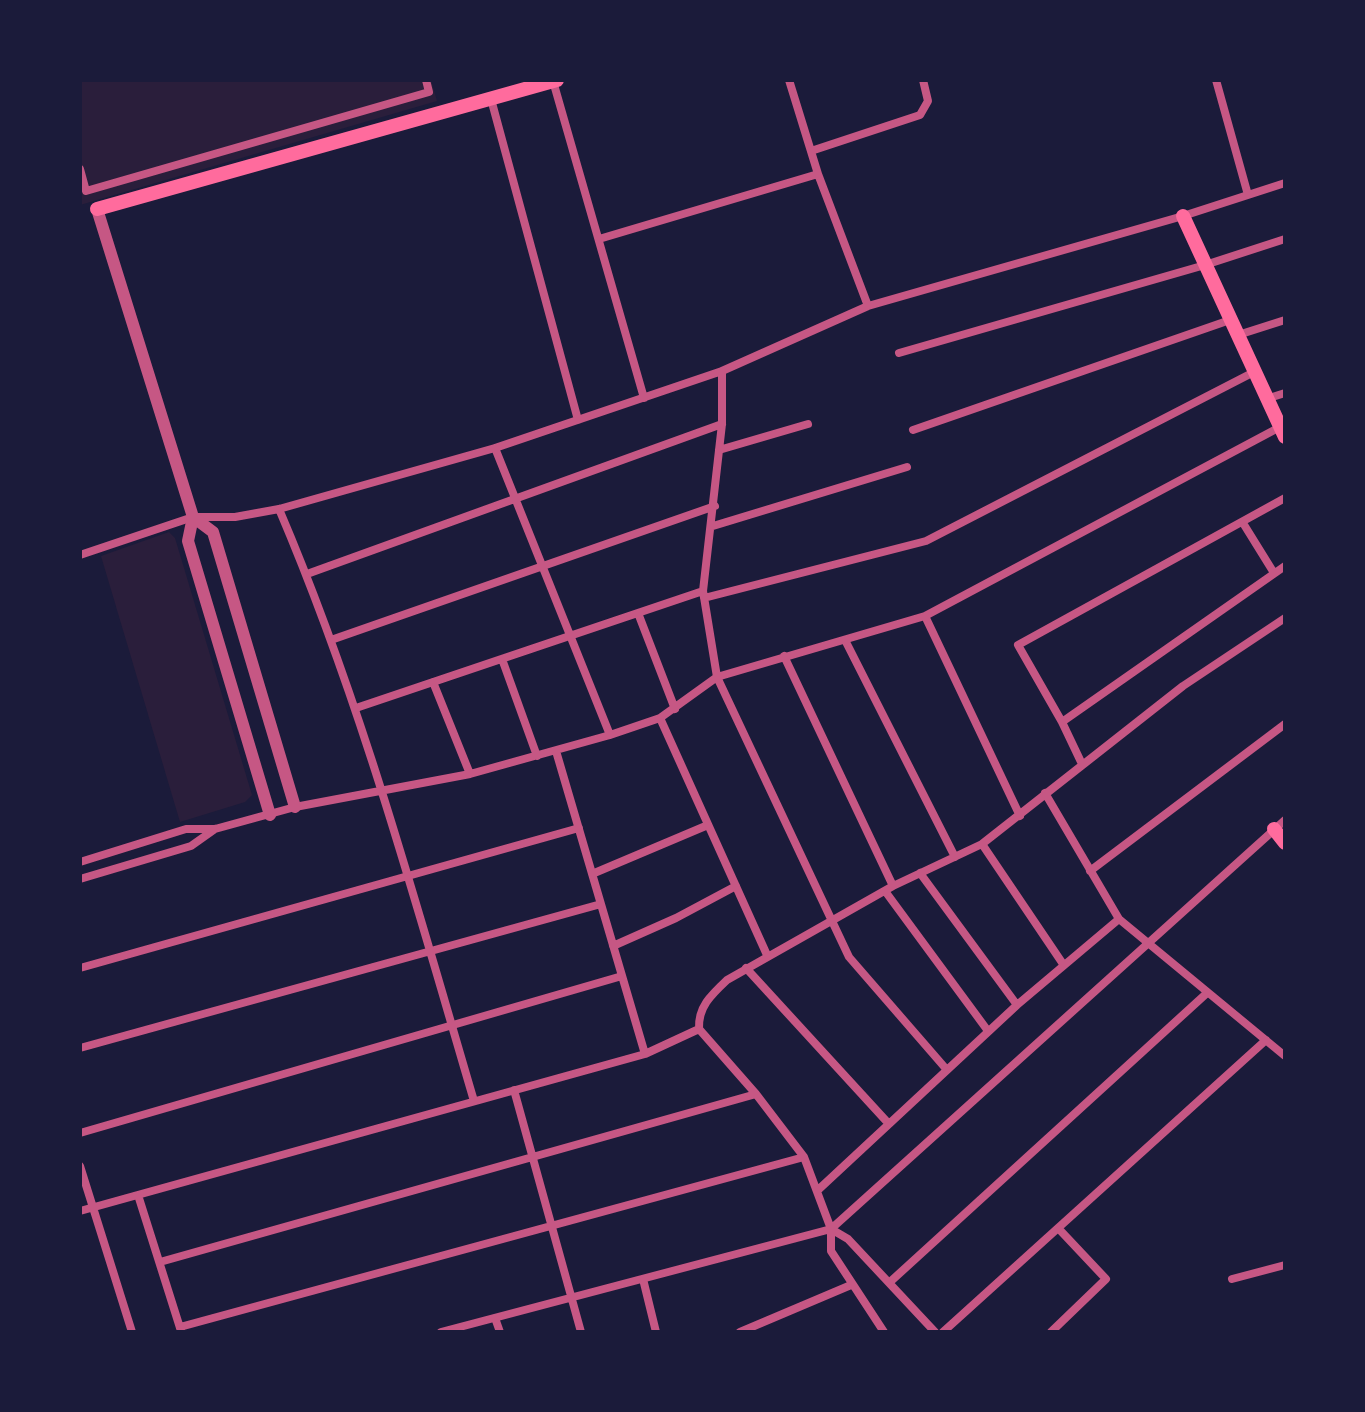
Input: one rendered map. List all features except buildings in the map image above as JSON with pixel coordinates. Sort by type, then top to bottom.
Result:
[{"type":"main road","points":[[97,209],[555,81]]},
{"type":"main road","points":[[1183,216],[1283,432]]},
{"type":"main road","points":[[1280,825],[1285,843]]},
{"type":"street","points":[[80,169],[86,191],[429,92],[426,80]]},
{"type":"street","points":[[789,80],[818,174],[868,306]]},
{"type":"street","points":[[811,151],[920,115],[928,101],[923,80]]},
{"type":"street","points":[[1216,80],[1248,195]]},
{"type":"street","points":[[555,81],[644,398]]},
{"type":"street","points":[[491,99],[578,420]]},
{"type":"street","points":[[599,239],[818,174]]},
{"type":"street","points":[[80,555],[193,517],[235,517],[279,509],[495,448],[722,371],[868,306],[1183,216],[1285,183]]},
{"type":"street","points":[[97,209],[193,517],[188,541],[270,815]]},
{"type":"street","points":[[899,353],[1285,239]]},
{"type":"street","points":[[913,430],[1230,320]]},
{"type":"street","points":[[1238,335],[1285,320]]},
{"type":"street","points":[[722,371],[722,424],[704,594],[717,677],[849,957],[947,1070]]},
{"type":"street","points":[[356,708],[638,613],[704,594],[926,541],[1254,372]]},
{"type":"street","points":[[1266,399],[1285,393]]},
{"type":"street","points":[[307,574],[722,424]]},
{"type":"street","points":[[719,450],[808,424]]},
{"type":"street","points":[[80,862],[186,829],[215,829],[295,807],[470,774],[660,718],[717,677],[925,616],[1283,432]]},
{"type":"street","points":[[495,448],[610,735]]},
{"type":"street","points":[[713,526],[907,467]]},
{"type":"street","points":[[1082,764],[1018,645],[1285,498]]},
{"type":"street","points":[[331,640],[715,506]]},
{"type":"street","points":[[279,509],[307,574],[384,791],[474,1101]]},
{"type":"street","points":[[193,517],[213,532],[295,807]]},
{"type":"street","points":[[1243,523],[1274,573]]},
{"type":"street","points":[[1062,722],[1285,566]]},
{"type":"street","points":[[638,613],[675,709]]},
{"type":"street","points":[[925,616],[1020,816]]},
{"type":"street","points":[[884,1332],[831,1251],[831,1229],[804,1157],[756,1094],[699,1029],[698,1015],[711,995],[767,955],[833,922],[889,888],[982,844],[1183,686],[1285,618]]},
{"type":"street","points":[[845,640],[955,857]]},
{"type":"street","points":[[784,656],[889,888],[988,1031]]},
{"type":"street","points":[[502,659],[537,756]]},
{"type":"street","points":[[433,682],[470,774]]},
{"type":"street","points":[[660,718],[767,955]]},
{"type":"street","points":[[1090,871],[1285,724]]},
{"type":"street","points":[[556,751],[645,1054]]},
{"type":"street","points":[[1045,793],[1119,919],[1285,1056]]},
{"type":"street","points":[[592,874],[708,825]]},
{"type":"street","points":[[441,1332],[831,1229],[1280,825]]},
{"type":"street","points":[[80,968],[579,828]]},
{"type":"street","points":[[80,879],[191,846],[215,829]]},
{"type":"street","points":[[982,844],[1063,964]]},
{"type":"street","points":[[920,873],[1017,1005]]},
{"type":"street","points":[[613,946],[676,918],[736,886]]},
{"type":"street","points":[[80,1048],[601,904]]},
{"type":"street","points":[[818,1190],[988,1031],[1119,919]]},
{"type":"street","points":[[746,968],[889,1124]]},
{"type":"street","points":[[80,1133],[622,976]]},
{"type":"street","points":[[890,1282],[1207,993]]},
{"type":"street","points":[[80,1211],[645,1054],[699,1029]]},
{"type":"street","points":[[943,1332],[1266,1040]]},
{"type":"street","points":[[514,1090],[581,1332]]},
{"type":"street","points":[[160,1262],[756,1094]]},
{"type":"street","points":[[138,1195],[181,1329],[804,1157]]},
{"type":"street","points":[[80,1166],[132,1332]]},
{"type":"street","points":[[1051,1332],[1106,1279],[1058,1228]]},
{"type":"street","points":[[831,1229],[848,1239],[935,1332]]},
{"type":"street","points":[[1232,1279],[1285,1265]]},
{"type":"street","points":[[643,1279],[656,1332]]},
{"type":"street","points":[[740,1332],[851,1285]]},
{"type":"street","points":[[495,1318],[500,1332]]},
{"type":"shaded area","points":[[80,80],[431,80],[437,101],[80,205]]},
{"type":"shaded area","points":[[169,532],[175,538],[252,795],[245,802],[180,822],[101,556]]}]
